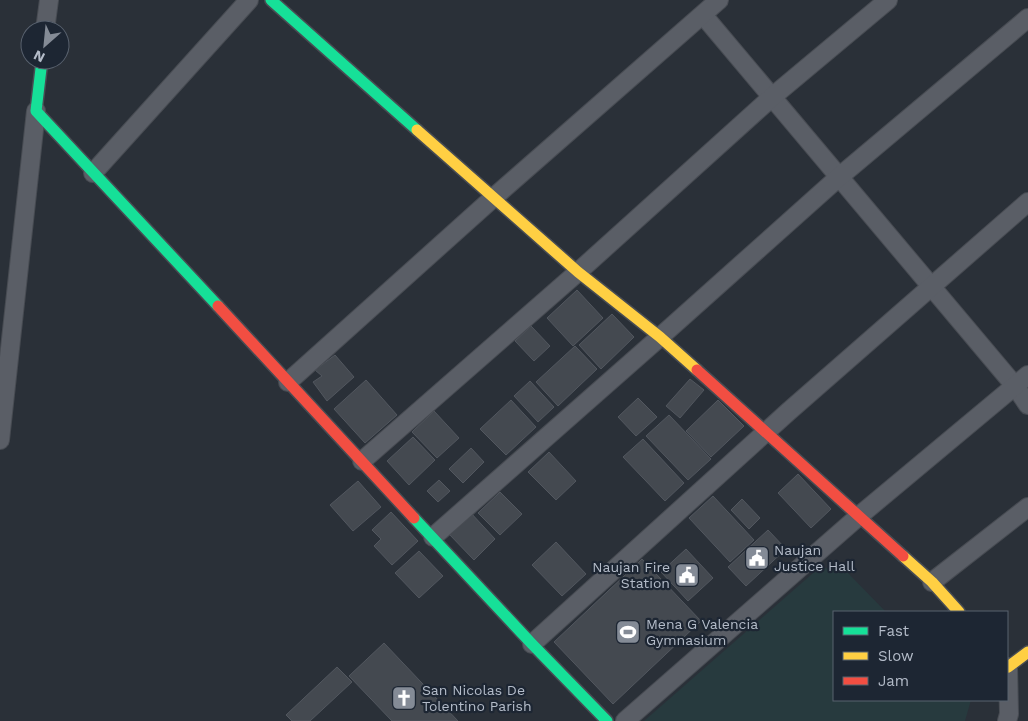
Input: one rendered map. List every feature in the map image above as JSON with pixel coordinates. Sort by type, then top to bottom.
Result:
[{"type":"street","points":[[46,20],[49,0]]},
{"type":"street","points":[[93,173],[249,0]]},
{"type":"street","points":[[271,0],[578,272],[660,337],[932,582],[958,611]]},
{"type":"street","points":[[288,382],[493,198],[719,0]]},
{"type":"street","points":[[362,461],[578,272],[772,97],[888,0]]},
{"type":"street","points":[[702,15],[931,286],[1022,381],[1028,405]]},
{"type":"street","points":[[433,537],[839,177],[1028,18]]},
{"type":"street","points":[[0,440],[41,70]]},
{"type":"street","points":[[36,111],[606,721]]},
{"type":"street","points":[[532,644],[766,432],[1028,202]]},
{"type":"street","points":[[625,721],[859,516],[1022,381]]},
{"type":"street","points":[[932,582],[1028,507]]},
{"type":"street","points":[[1008,666],[1028,652]]},
{"type":"street","points":[[1007,721],[1009,714],[1008,690]]},
{"type":"green space","points":[[820,567],[847,572],[885,611],[833,611],[833,701],[971,701],[965,721],[644,721]]},
{"type":"building","points":[[577,290],[603,318],[573,346],[547,318]]},
{"type":"building","points":[[612,314],[634,337],[601,369],[579,345]]},
{"type":"building","points":[[531,326],[550,346],[534,361],[515,341]]},
{"type":"building","points":[[575,346],[597,369],[558,406],[536,382]]},
{"type":"building","points":[[335,355],[354,377],[327,401],[313,382],[322,376],[315,370]]},
{"type":"building","points":[[690,379],[704,390],[680,418],[666,406]]},
{"type":"building","points":[[366,380],[397,415],[365,443],[334,409]]},
{"type":"building","points":[[530,381],[554,407],[538,422],[514,396]]},
{"type":"building","points":[[638,398],[657,417],[636,436],[618,417]]},
{"type":"building","points":[[511,400],[536,427],[506,455],[480,429]]},
{"type":"building","points":[[718,400],[744,426],[711,457],[686,431]]},
{"type":"building","points":[[434,411],[459,438],[437,458],[412,432]]},
{"type":"building","points":[[669,415],[711,459],[688,480],[646,436]]},
{"type":"building","points":[[413,437],[435,460],[409,485],[387,461]]},
{"type":"building","points":[[643,439],[684,483],[665,501],[623,457]]},
{"type":"building","points":[[471,448],[484,462],[463,483],[449,469]]},
{"type":"building","points":[[549,452],[576,481],[556,500],[528,472]]},
{"type":"building","points":[[798,474],[831,509],[811,528],[778,493]]},
{"type":"building","points":[[439,480],[450,491],[438,502],[427,491]]},
{"type":"building","points":[[358,481],[381,507],[353,531],[330,505]]},
{"type":"building","points":[[500,492],[522,514],[500,535],[478,513]]},
{"type":"building","points":[[713,496],[754,540],[730,562],[689,518]]},
{"type":"building","points":[[742,499],[760,518],[749,529],[731,510]]},
{"type":"building","points":[[391,512],[418,541],[392,565],[374,546],[381,539],[372,530]]},
{"type":"building","points":[[470,512],[495,539],[474,560],[448,533]]},
{"type":"building","name":"Naujan Justice Hall","points":[[768,530],[786,549],[746,586],[728,567]]},
{"type":"building","points":[[556,542],[586,574],[562,596],[532,565]]},
{"type":"building","name":"Naujan Fire Station","points":[[686,549],[713,578],[688,601],[661,572]]},
{"type":"building","points":[[419,551],[443,576],[419,598],[395,573]]},
{"type":"building","name":"Mena G Valencia Gymnasium","points":[[642,559],[701,621],[613,704],[554,642]]},
{"type":"building","name":"San Nicolas De Tolentino Parish","points":[[384,643],[458,721],[392,721],[349,676]]},
{"type":"building","points":[[337,667],[352,682],[310,721],[292,721],[286,715]]},
{"type":"traffic: fast","points":[[271,0],[417,130]]},
{"type":"traffic: fast","points":[[41,70],[36,111],[218,306]]},
{"type":"traffic: fast","points":[[414,518],[607,721]]},
{"type":"traffic: slow","points":[[417,130],[578,272],[660,337],[697,370]]},
{"type":"traffic: slow","points":[[903,556],[932,582],[958,611]]},
{"type":"traffic: slow","points":[[1008,667],[1028,652]]},
{"type":"traffic: jam","points":[[218,306],[414,518]]},
{"type":"traffic: jam","points":[[697,370],[903,556]]},
{"type":"place","name":"Naujan Justice Hall","points":[[757,558]]},
{"type":"place","name":"Naujan Fire Station","points":[[687,575]]},
{"type":"place","name":"Mena G Valencia Gymnasium","points":[[628,632]]},
{"type":"place","name":"San Nicolas De Tolentino Parish","points":[[404,698]]}]
